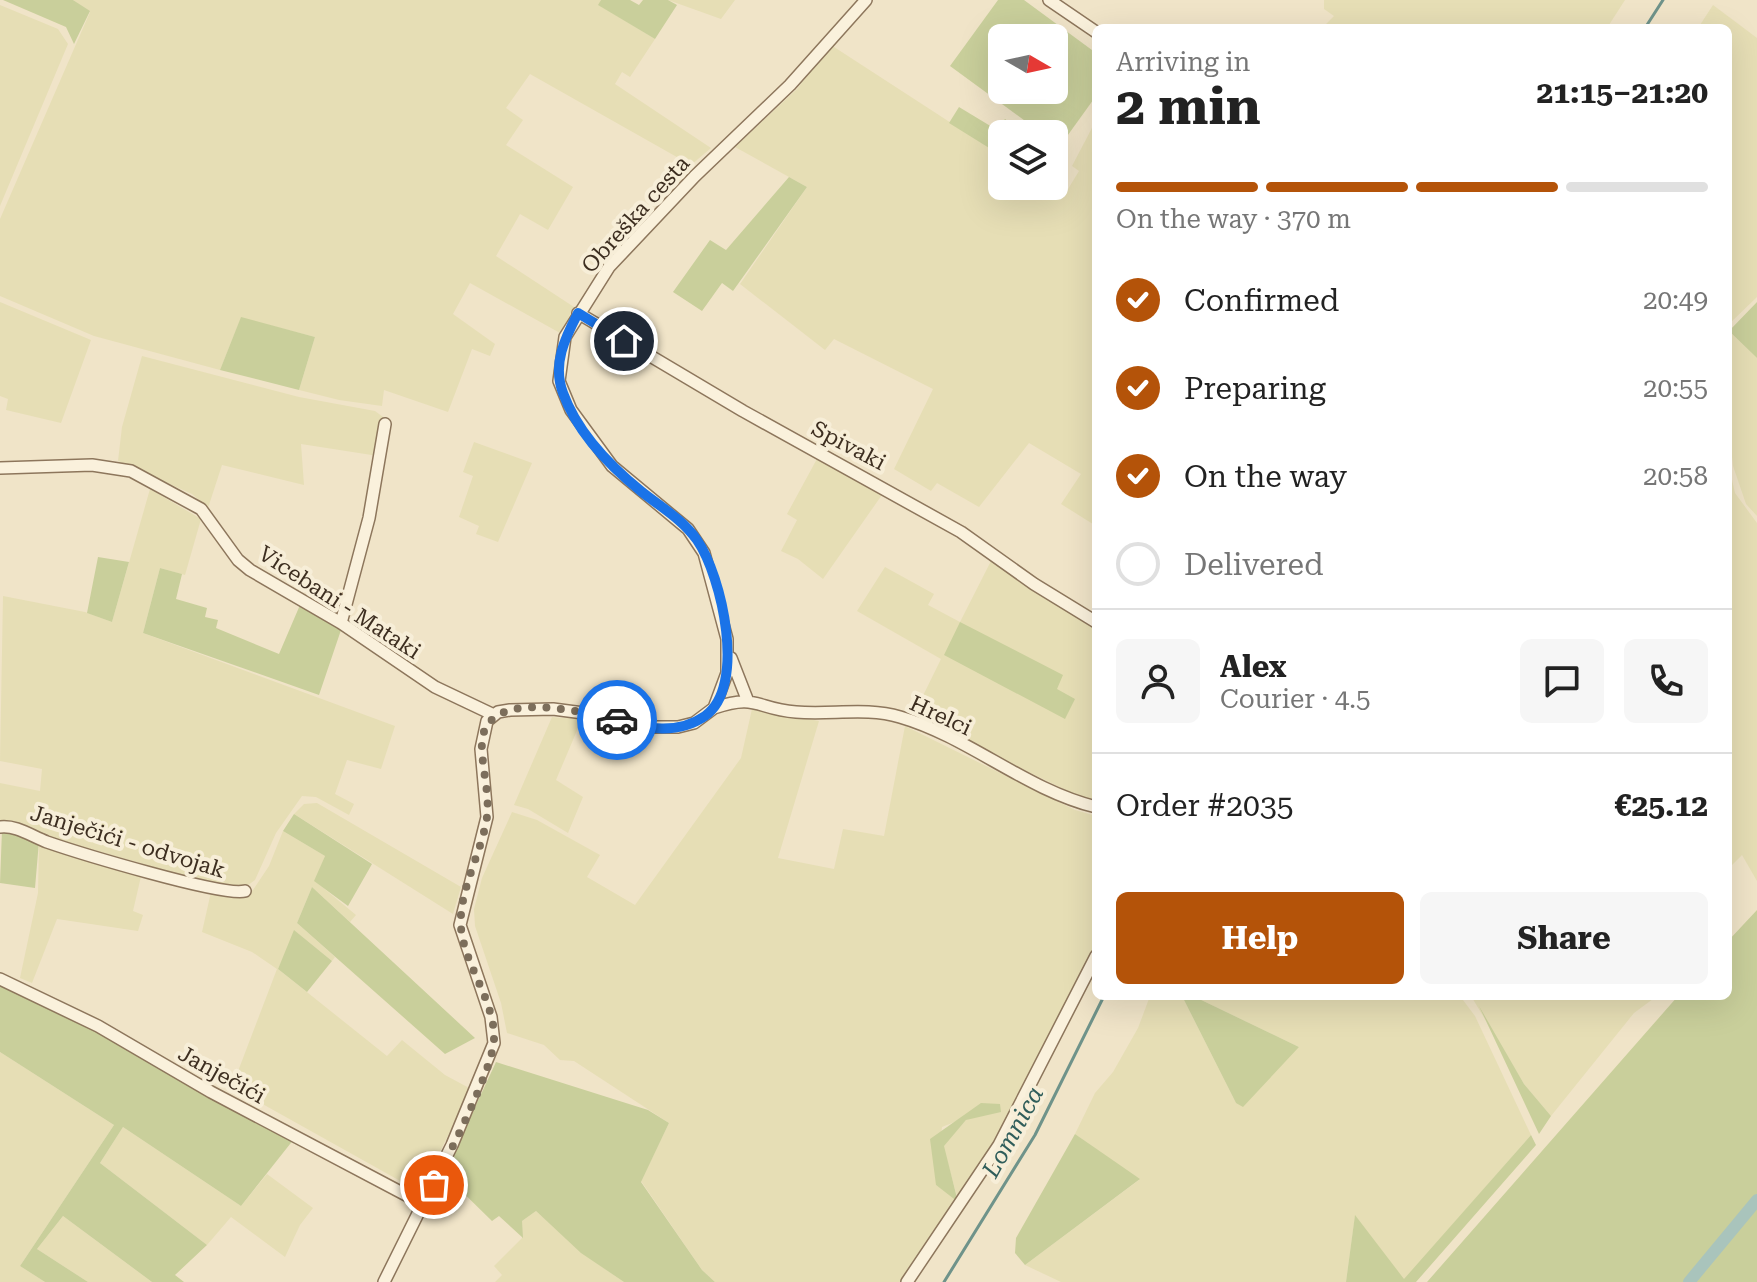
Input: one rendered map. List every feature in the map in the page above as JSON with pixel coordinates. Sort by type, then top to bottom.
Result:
[{"type":"street","name":"Obreška cesta","points":[[714,708],[723,688],[730,654],[711,569],[697,541],[674,516],[612,466],[564,396],[559,381],[561,351],[578,313],[609,267],[695,176],[790,85],[866,0]]},
{"type":"street","points":[[1049,0],[1092,29]]},
{"type":"street","name":"Spivaki","points":[[578,313],[743,411],[961,532],[1034,584],[1092,620]]},
{"type":"street","points":[[341,623],[369,518],[385,424]]},
{"type":"street","name":"Vicebani - Mataki","points":[[0,468],[92,465],[131,471],[192,502],[210,519],[243,565],[341,623],[435,687],[494,715]]},
{"type":"street","points":[[384,1282],[425,1205],[494,1043],[491,1017],[460,925],[487,817],[481,749],[484,727],[494,715],[510,710],[553,709],[660,729],[694,723],[714,708],[747,699],[730,654]]},
{"type":"street","name":"Hrelci","points":[[747,699],[786,712],[874,712],[904,718],[1092,805]]},
{"type":"street","name":"Janječići - odvojak","points":[[0,827],[14,828],[69,849],[213,889],[245,891]]},
{"type":"street","points":[[907,1282],[999,1145],[1092,964]]},
{"type":"street","name":"Janječići","points":[[0,979],[98,1026],[211,1092],[425,1205]]},
{"type":"shaded area","points":[[73,0],[601,0],[599,5],[655,39],[630,77],[622,72],[615,84],[711,148],[691,165],[530,74],[506,108],[523,120],[506,145],[573,187],[548,230],[520,214],[496,256],[574,307],[560,333],[470,283],[453,314],[495,344],[490,356],[472,349],[448,412],[384,390],[382,406],[339,400],[299,390],[315,337],[241,318],[220,370],[94,336],[0,296],[0,219],[90,12]]},
{"type":"shaded area","points":[[668,0],[735,0],[721,19]]},
{"type":"shaded area","points":[[1324,0],[1625,0],[1610,24],[1326,24],[1334,16],[1324,9]]},
{"type":"shaded area","points":[[0,5],[58,29],[68,44],[0,206]]},
{"type":"shaded area","points":[[1713,5],[1757,38],[1757,297],[1732,321],[1732,24],[1701,24]]},
{"type":"shaded area","points":[[831,45],[988,147],[988,200],[1068,200],[1068,189],[1079,171],[1072,166],[1092,128],[1092,523],[1061,504],[1081,474],[1029,443],[979,507],[937,483],[931,491],[894,469],[933,389],[834,339],[825,350],[740,284],[807,187],[735,147],[797,89]]},
{"type":"shaded area","points":[[0,302],[91,340],[61,423],[6,410],[8,399],[0,396]]},
{"type":"shaded area","points":[[1732,334],[1757,358],[1757,516],[1746,504],[1733,466]]},
{"type":"shaded area","points":[[142,356],[299,397],[375,411],[383,417],[378,456],[301,444],[304,485],[222,465],[208,508],[192,494],[118,461],[122,427]]},
{"type":"shaded area","points":[[474,442],[532,463],[498,542],[476,534],[479,526],[459,517],[473,476],[463,472]]},
{"type":"shaded area","points":[[818,457],[884,492],[823,579],[798,559],[781,551],[797,520],[787,514]]},
{"type":"shaded area","points":[[1732,480],[1735,493],[1757,523],[1757,881],[1742,855],[1732,865]]},
{"type":"shaded area","points":[[150,489],[201,519],[185,575],[160,568],[143,633],[395,726],[381,769],[347,760],[335,794],[354,804],[349,815],[316,797],[302,796],[276,833],[255,880],[244,888],[213,884],[0,823],[0,783],[40,791],[42,769],[0,761],[3,596],[85,612],[112,622]]},
{"type":"shaded area","points":[[991,561],[1092,626],[1092,800],[1074,794],[913,716],[941,659],[857,611],[885,567],[934,594],[928,605],[960,622]]},
{"type":"shaded area","points":[[587,707],[556,780],[583,797],[568,833],[528,809],[514,805],[552,717],[563,718]]},
{"type":"shaded area","points":[[752,709],[819,721],[778,858],[834,869],[843,829],[884,836],[905,726],[1075,810],[1092,815],[1092,956],[1013,1110],[958,1202],[901,1282],[715,1282],[702,1270],[641,1181],[669,1123],[574,1061],[560,1060],[544,1045],[507,1033],[501,1003],[475,926],[474,909],[482,878],[512,812],[537,820],[600,855],[587,877],[635,905],[741,758]],"holes":[[[1000,1104],[966,1120],[943,1146],[958,1200],[936,1185],[942,1127]]]},
{"type":"shaded area","points":[[317,803],[461,887],[453,914],[294,814],[304,804]]},
{"type":"shaded area","points":[[283,831],[325,856],[315,881],[356,915],[350,922],[312,887],[297,923],[335,957],[332,961],[295,931],[278,969],[387,1056],[402,1040],[445,1075],[471,1089],[420,1192],[232,1087],[277,969],[252,952],[202,932],[211,892],[245,894],[253,890],[269,866]]},
{"type":"shaded area","points":[[39,841],[142,872],[133,911],[143,915],[138,931],[57,919],[32,983],[20,978],[38,893]]},
{"type":"shaded area","points":[[1148,1000],[1184,1000],[1236,1103],[1299,1047],[1201,1000],[1463,1000],[1475,1016],[1531,1135],[1404,1280],[1355,1216],[1346,1282],[1061,1282],[1025,1265],[1139,1180],[1075,1134],[1095,1093],[1113,1072],[1138,1028]]},
{"type":"shaded area","points":[[1473,1000],[1652,1000],[1634,1013],[1551,1116],[1524,1084]]},
{"type":"shaded area","points":[[0,1052],[114,1125],[20,1266],[45,1282],[0,1282]]},
{"type":"shaded area","points":[[123,1127],[241,1206],[267,1174],[313,1208],[300,1225],[285,1257],[231,1217],[207,1245],[100,1163]]},
{"type":"shaded area","points":[[536,1211],[582,1253],[624,1282],[495,1282],[502,1275],[494,1266],[522,1238],[522,1221]]},
{"type":"shaded area","points":[[63,1216],[152,1282],[88,1282],[37,1249]]},
{"type":"green space","points":[[3,0],[73,0],[90,11],[74,44],[66,27]]},
{"type":"green space","points":[[601,0],[630,0],[639,5],[643,0],[668,0],[677,5],[655,39],[598,5]]},
{"type":"green space","points":[[998,0],[1024,0],[1057,24],[988,24],[988,94],[950,66]]},
{"type":"green space","points":[[1068,32],[1092,50],[1092,102],[1068,135],[1068,120],[1024,120],[1002,104],[1068,104]]},
{"type":"green space","points":[[959,107],[988,125],[988,147],[949,123]]},
{"type":"green space","points":[[789,177],[807,187],[733,291],[722,283],[702,311],[673,292],[710,240],[726,250]]},
{"type":"green space","points":[[1757,302],[1757,358],[1732,334],[1732,328]]},
{"type":"green space","points":[[241,317],[315,337],[299,390],[220,370]]},
{"type":"green space","points":[[98,557],[129,562],[112,622],[87,613]]},
{"type":"green space","points":[[160,568],[182,574],[176,599],[207,608],[205,617],[218,620],[216,628],[279,654],[300,605],[341,630],[319,695],[143,633]]},
{"type":"green space","points":[[960,622],[1063,675],[1057,689],[1075,699],[1065,719],[944,655]]},
{"type":"green space","points":[[294,814],[372,864],[348,906],[314,881],[325,856],[283,831]]},
{"type":"green space","points":[[2,830],[39,841],[35,888],[0,883]]},
{"type":"green space","points":[[312,887],[475,1038],[445,1054],[297,923]]},
{"type":"green space","points":[[1757,910],[1757,1282],[1427,1282],[1674,1000],[1732,1000],[1732,937]]},
{"type":"green space","points":[[294,930],[332,961],[307,992],[278,969]]},
{"type":"green space","points":[[0,984],[58,1009],[294,1139],[241,1206],[123,1127],[100,1163],[207,1245],[175,1275],[184,1282],[152,1282],[63,1216],[37,1249],[88,1282],[45,1282],[20,1266],[114,1125],[0,1052]]},
{"type":"green space","points":[[1184,1000],[1201,1000],[1299,1047],[1243,1107],[1236,1103]]},
{"type":"green space","points":[[1479,1006],[1524,1084],[1551,1116],[1539,1134]]},
{"type":"green space","points":[[496,1062],[648,1110],[669,1123],[641,1182],[702,1270],[715,1282],[624,1282],[581,1253],[536,1211],[522,1221],[523,1238],[499,1216],[492,1221],[444,1174]]},
{"type":"green space","points":[[981,1103],[1000,1104],[1001,1112],[966,1120],[944,1146],[958,1202],[936,1185],[930,1139]]},
{"type":"green space","points":[[1075,1134],[1140,1179],[1025,1265],[1015,1253],[1016,1238]]},
{"type":"green space","points":[[1531,1135],[1536,1145],[1416,1282],[1346,1282],[1355,1215],[1404,1279]]},
{"type":"waterway","name":"Lomnica","points":[[1648,24],[1663,0]]},
{"type":"waterway","name":"Lomnica","points":[[944,1282],[1035,1135],[1102,1000]]},
{"type":"waterway","points":[[1689,1282],[1757,1200]]},
{"type":"way so far","points":[[434,1185],[491,1057],[494,1043],[491,1017],[475,978],[460,925],[464,898],[483,840],[487,817],[481,749],[484,727],[498,712],[510,710],[570,711],[617,720]]},
{"type":"route","points":[[617,720],[660,729],[694,723],[706,716],[720,698],[730,654],[711,569],[697,541],[674,516],[612,466],[564,396],[559,381],[561,351],[578,313],[624,341]]}]
